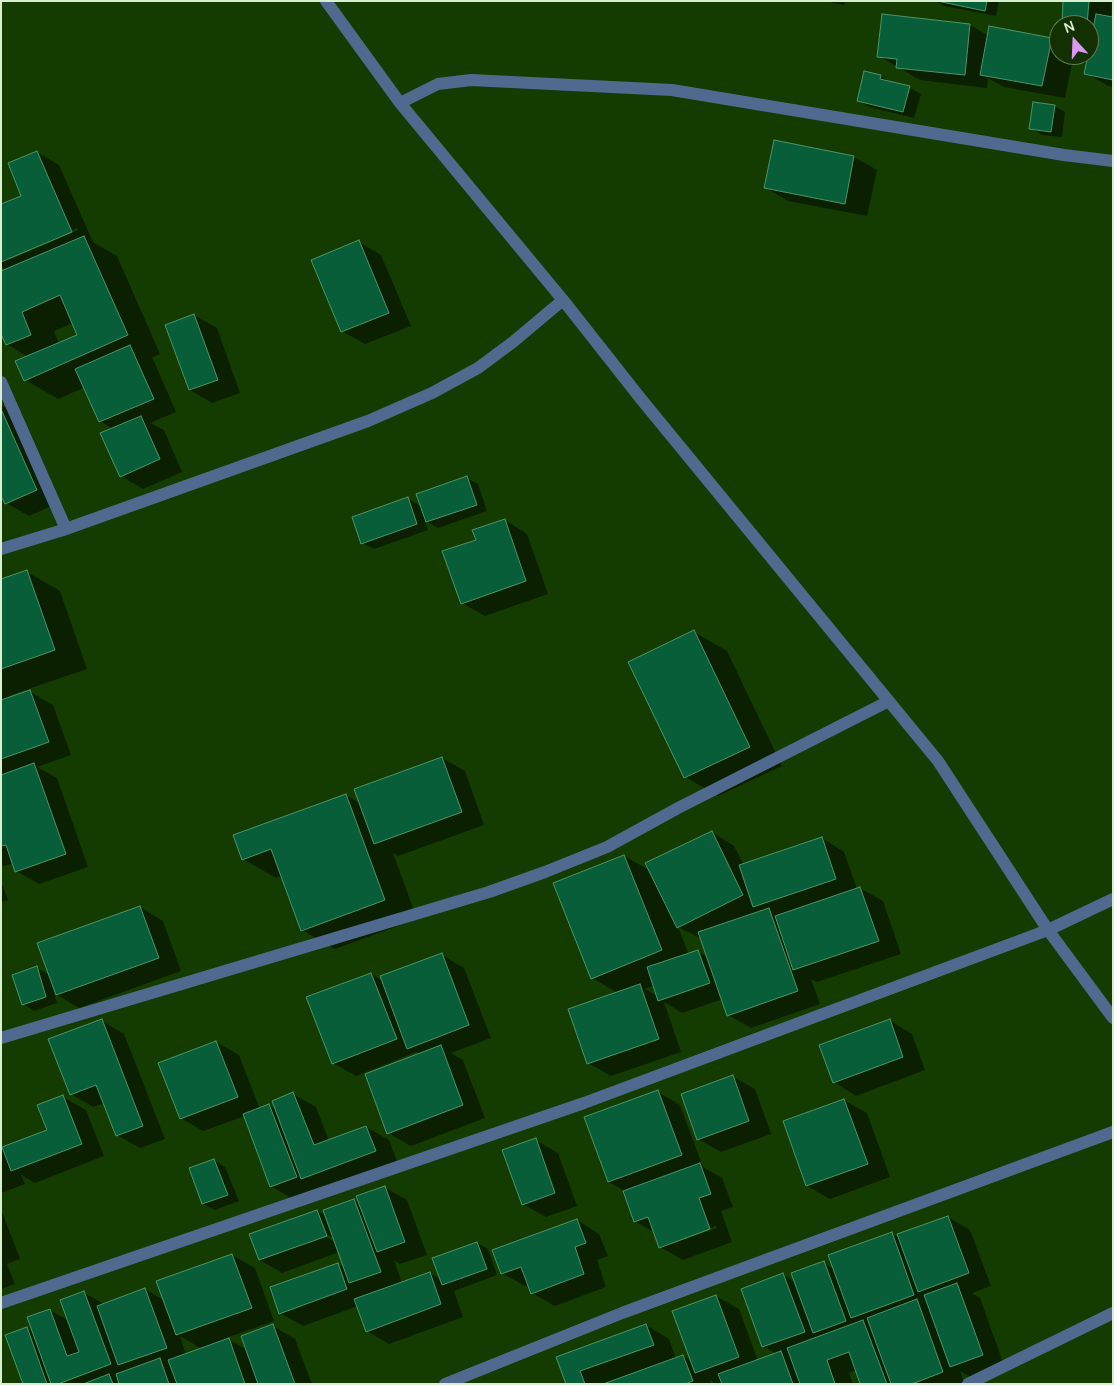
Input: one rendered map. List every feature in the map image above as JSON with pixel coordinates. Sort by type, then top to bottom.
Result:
[{"type":"street","points":[[326,1],[400,103],[938,761],[1048,930],[1113,1018]]},
{"type":"street","points":[[400,103],[438,84],[471,80],[672,90],[1064,155],[1113,161]]},
{"type":"street","points":[[1,549],[66,529],[368,421],[432,392],[478,368],[513,342],[563,300]]},
{"type":"street","points":[[1,382],[66,529]]},
{"type":"street","points":[[1,1038],[489,892],[545,872],[606,846],[888,702]]},
{"type":"street","points":[[1,1303],[584,1103],[1048,930],[1113,899]]},
{"type":"street","points":[[445,1384],[622,1313],[1113,1132]]},
{"type":"street","points":[[968,1384],[1113,1313]]},
{"type":"building","points":[[937,1],[987,1],[985,11]]},
{"type":"building","points":[[1063,1],[1089,1],[1088,15],[1062,15]]},
{"type":"building","points":[[882,14],[970,24],[965,75],[896,68],[897,59],[877,57]]},
{"type":"building","points":[[1096,14],[1113,17],[1113,80],[1084,74],[1086,65],[1099,65],[1099,15]]},
{"type":"building","points":[[989,26],[1049,37],[1049,52],[1042,86],[980,75]]},
{"type":"building","points":[[864,71],[881,75],[880,79],[910,86],[903,112],[857,101]]},
{"type":"building","points":[[1033,102],[1055,105],[1051,132],[1029,129]]},
{"type":"building","points":[[774,140],[854,156],[845,204],[764,188]]},
{"type":"building","points":[[37,151],[72,232],[1,262],[1,204],[21,196],[8,163]]},
{"type":"building","points":[[84,236],[128,335],[24,381],[15,361],[77,335],[60,295],[22,312],[31,335],[6,345],[1,334],[1,271]]},
{"type":"building","points":[[359,240],[389,313],[341,332],[311,260]]},
{"type":"building","points":[[194,314],[218,380],[189,390],[165,325]]},
{"type":"building","points":[[130,345],[154,399],[99,422],[75,369]]},
{"type":"building","points":[[1,409],[37,490],[5,504],[1,496]]},
{"type":"building","points":[[141,416],[160,459],[120,477],[100,433]]},
{"type":"building","points":[[467,476],[477,505],[426,522],[416,494]]},
{"type":"building","points":[[408,497],[417,524],[361,544],[352,517]]},
{"type":"building","points":[[505,519],[526,581],[461,604],[442,551],[476,540],[472,530]]},
{"type":"building","points":[[27,570],[55,650],[1,669],[1,579]]},
{"type":"building","points":[[694,630],[750,747],[684,778],[628,662]]},
{"type":"building","points":[[30,690],[49,742],[1,759],[1,700]]},
{"type":"building","points":[[442,757],[462,812],[374,844],[354,789]]},
{"type":"building","points":[[34,763],[66,854],[15,872],[6,845],[1,846],[1,775]]},
{"type":"building","points":[[346,794],[385,900],[301,931],[271,849],[242,860],[233,835]]},
{"type":"building","points":[[712,831],[743,895],[677,928],[645,863]]},
{"type":"building","points":[[822,837],[836,879],[753,907],[739,865]]},
{"type":"building","points":[[624,855],[662,950],[591,979],[553,883]]},
{"type":"building","points":[[860,887],[879,941],[793,970],[775,916]]},
{"type":"building","points":[[140,906],[159,958],[56,995],[37,943]]},
{"type":"building","points":[[769,908],[798,991],[727,1016],[698,932]]},
{"type":"building","points":[[698,950],[710,983],[658,1001],[647,967]]},
{"type":"building","points":[[442,953],[469,1025],[407,1049],[380,976]]},
{"type":"building","points":[[37,966],[46,997],[22,1005],[12,975]]},
{"type":"building","points":[[371,973],[397,1039],[332,1064],[306,997]]},
{"type":"building","points":[[640,984],[659,1039],[587,1064],[568,1009]]},
{"type":"building","points":[[102,1019],[143,1126],[116,1136],[96,1085],[70,1095],[48,1039]]},
{"type":"building","points":[[890,1019],[903,1057],[833,1083],[819,1045]]},
{"type":"building","points":[[216,1041],[238,1097],[180,1119],[158,1063]]},
{"type":"building","points":[[441,1045],[463,1105],[387,1134],[365,1074]]},
{"type":"building","points":[[733,1075],[749,1121],[697,1140],[681,1094]]},
{"type":"building","points":[[658,1090],[682,1155],[608,1182],[584,1117]]},
{"type":"building","points":[[293,1092],[314,1145],[366,1126],[376,1151],[301,1179],[272,1101]]},
{"type":"building","points":[[63,1095],[82,1144],[11,1171],[2,1147],[47,1130],[37,1105]]},
{"type":"building","points":[[844,1099],[868,1164],[806,1186],[783,1121]]},
{"type":"building","points":[[269,1104],[297,1177],[270,1187],[243,1114]]},
{"type":"building","points":[[536,1138],[555,1193],[522,1205],[502,1150]]},
{"type":"building","points":[[214,1159],[228,1195],[202,1204],[189,1168]]},
{"type":"building","points":[[700,1163],[711,1194],[699,1198],[710,1229],[659,1248],[648,1217],[634,1222],[623,1191]]},
{"type":"building","points":[[385,1186],[405,1242],[377,1252],[356,1196]]},
{"type":"building","points":[[354,1199],[381,1272],[349,1283],[323,1210]]},
{"type":"building","points":[[317,1210],[327,1236],[259,1260],[249,1234]]},
{"type":"building","points":[[948,1216],[969,1273],[918,1292],[897,1234]]},
{"type":"building","points":[[577,1219],[586,1243],[575,1247],[584,1274],[531,1294],[521,1267],[501,1274],[492,1250]]},
{"type":"building","points":[[892,1232],[914,1295],[851,1318],[828,1255]]},
{"type":"building","points":[[477,1242],[487,1269],[442,1285],[432,1258]]},
{"type":"building","points":[[232,1254],[252,1308],[176,1335],[156,1281]]},
{"type":"building","points":[[824,1261],[846,1321],[813,1333],[791,1273]]},
{"type":"building","points":[[338,1263],[347,1289],[279,1314],[270,1287]]},
{"type":"building","points":[[430,1272],[441,1304],[366,1332],[354,1299]]},
{"type":"building","points":[[783,1273],[805,1332],[762,1347],[741,1289]]},
{"type":"building","points":[[957,1283],[983,1355],[950,1367],[924,1295]]},
{"type":"building","points":[[145,1288],[167,1348],[118,1365],[97,1306]]},
{"type":"building","points":[[84,1291],[111,1364],[58,1384],[51,1384],[27,1317],[50,1309],[67,1356],[79,1352],[60,1300]]},
{"type":"building","points":[[716,1295],[739,1357],[695,1373],[672,1311]]},
{"type":"building","points":[[917,1299],[943,1372],[912,1384],[891,1384],[867,1318]]},
{"type":"building","points":[[863,1320],[887,1384],[860,1384],[849,1352],[827,1360],[835,1384],[800,1384],[787,1348]]},
{"type":"building","points":[[273,1324],[295,1384],[258,1384],[241,1336]]},
{"type":"building","points":[[646,1324],[654,1345],[580,1371],[585,1384],[566,1384],[556,1357]]},
{"type":"building","points":[[27,1327],[47,1384],[23,1384],[5,1335]]},
{"type":"building","points":[[229,1338],[245,1384],[177,1384],[168,1360]]},
{"type":"building","points":[[781,1351],[793,1384],[722,1384],[718,1374]]},
{"type":"building","points":[[683,1355],[693,1381],[685,1384],[603,1384]]},
{"type":"building","points":[[160,1358],[169,1384],[119,1384],[116,1374]]},
{"type":"building","points":[[109,1374],[113,1384],[83,1384]]}]
